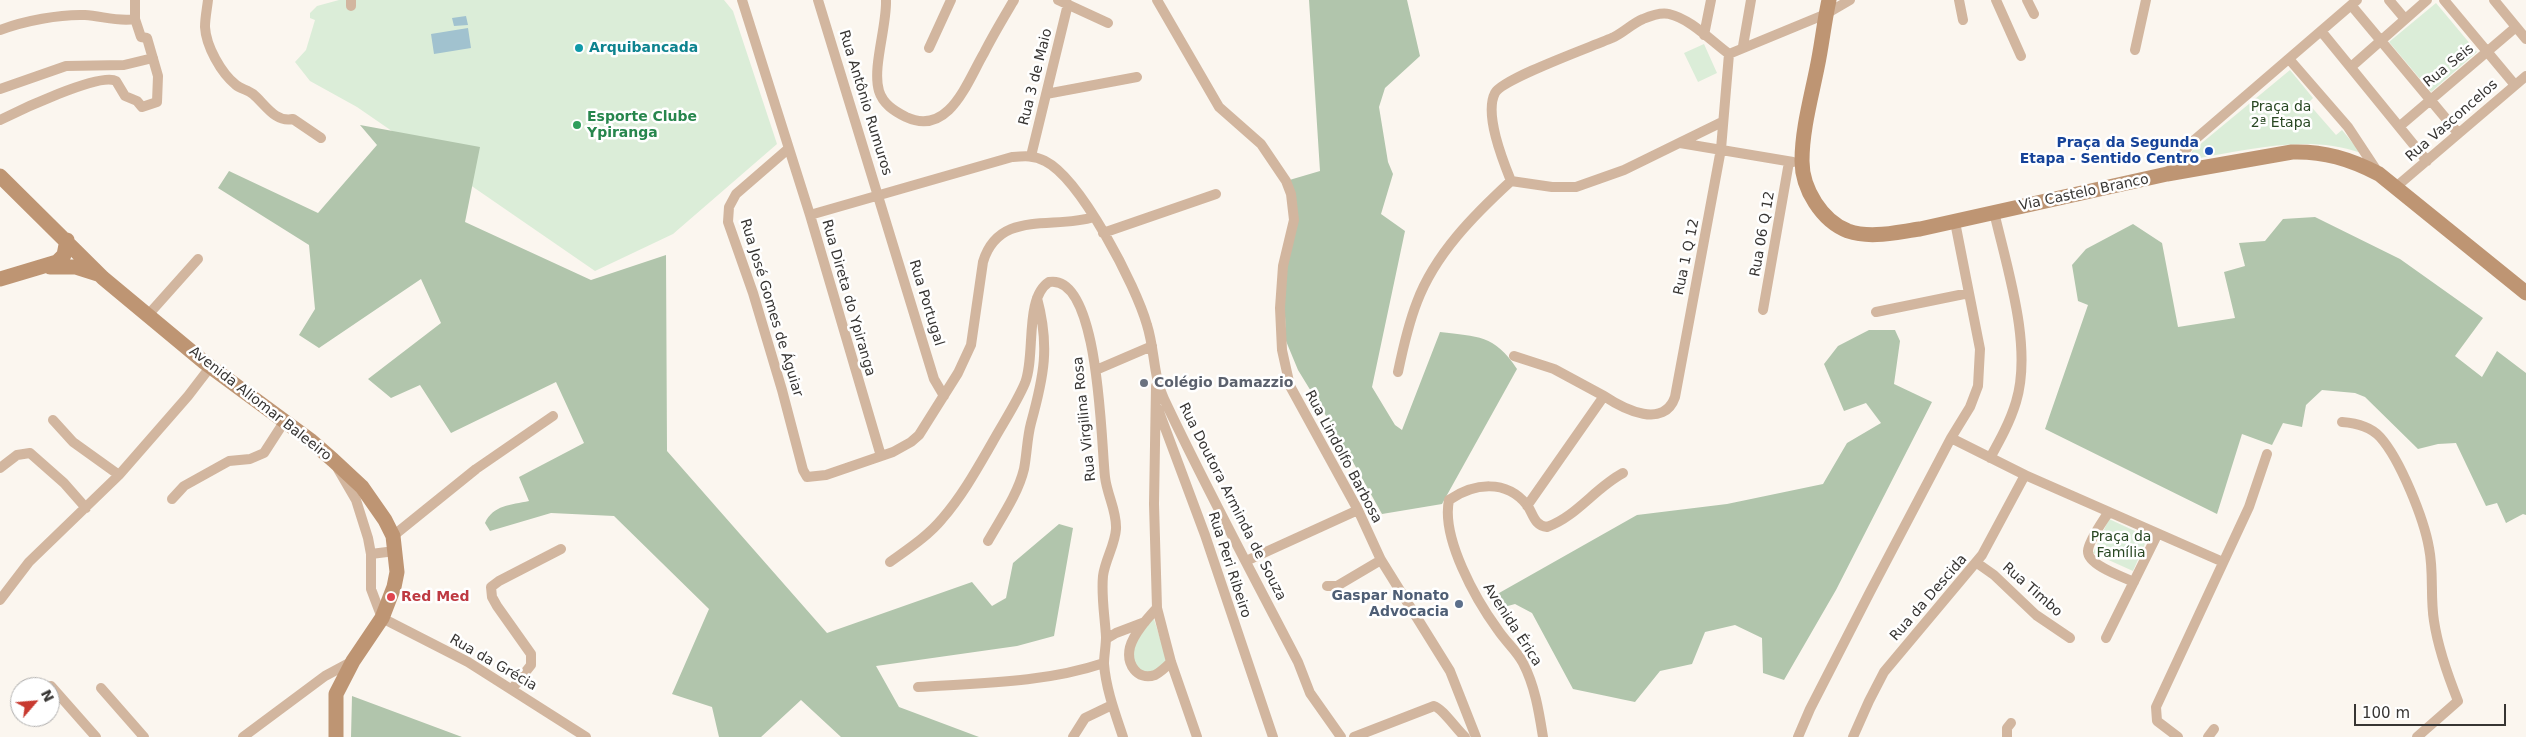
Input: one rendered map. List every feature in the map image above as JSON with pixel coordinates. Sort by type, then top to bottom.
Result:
[{"type":"main road","name":"Via Castelo Branco","points":[[1827,7],[1806,128],[1795,162],[1824,215],[1848,231],[1864,234],[1886,234],[1955,222],[2167,174],[2292,152],[2310,152],[2333,155],[2379,174],[2397,186],[2526,293]]},
{"type":"main road","name":"Avenida Aliomar Baleeiro","points":[[0,176],[100,274],[148,315],[333,460],[362,487],[397,538],[397,572],[394,588],[382,618],[353,661],[336,694],[336,737]]},
{"type":"main road","points":[[47,267],[62,258],[67,240]]},
{"type":"main road","points":[[0,279],[47,267],[76,267],[100,274]]},
{"type":"street","points":[[0,120],[47,98],[105,80],[116,81],[125,96],[137,101],[142,107],[157,102],[158,76],[146,38],[141,37],[136,19],[135,0]]},
{"type":"street","points":[[208,0],[205,27],[207,35],[219,63],[228,76],[236,85],[252,93],[265,108],[286,120],[294,118],[321,138]]},
{"type":"street","name":"Rua Direta do Ypiranga","points":[[742,0],[810,215],[881,456]]},
{"type":"street","name":"Rua Antônio Rumuros","points":[[818,0],[886,215]]},
{"type":"street","points":[[886,0],[878,70],[879,90],[889,107],[909,118],[921,121],[940,118],[958,100],[1014,0]]},
{"type":"street","points":[[929,48],[951,0]]},
{"type":"street","name":"Rua Lindolfo Barbosa","points":[[1157,0],[1215,101],[1227,116],[1261,144],[1289,188],[1294,210],[1293,227],[1283,266],[1280,293],[1280,331],[1286,372],[1295,398],[1358,510],[1381,560],[1450,671],[1476,737]]},
{"type":"street","points":[[1704,35],[1711,0]]},
{"type":"street","points":[[1743,46],[1751,0]]},
{"type":"street","points":[[1511,182],[1492,119],[1495,94],[1498,89],[1536,69],[1615,36],[1636,23],[1657,14],[1669,14],[1704,35],[1729,54],[1827,7],[1850,0]]},
{"type":"street","points":[[1959,0],[1963,20]]},
{"type":"street","points":[[1996,0],[2021,56]]},
{"type":"street","points":[[2027,0],[2034,14]]},
{"type":"street","points":[[2135,50],[2146,0]]},
{"type":"street","points":[[2389,0],[2405,19]]},
{"type":"street","points":[[2351,67],[2427,0]]},
{"type":"street","points":[[2444,0],[2486,53],[2515,85]]},
{"type":"street","points":[[2494,0],[2526,39]]},
{"type":"street","points":[[1063,2],[1108,24]]},
{"type":"street","name":"Rua 3 de Maio","points":[[1031,156],[1046,94],[1063,2]]},
{"type":"street","points":[[2167,174],[2192,142],[2354,3],[2380,41],[2458,133]]},
{"type":"street","points":[[0,30],[31,22],[73,16],[121,20],[136,19]]},
{"type":"street","name":"Rua Seis","points":[[2400,126],[2516,27]]},
{"type":"street","points":[[2321,31],[2427,161]]},
{"type":"street","name":"Rua 1 Q 12","points":[[1604,396],[1624,408],[1654,415],[1668,411],[1675,397],[1721,149],[1729,54]]},
{"type":"street","points":[[0,89],[66,66],[124,64],[153,58]]},
{"type":"street","points":[[2289,59],[2348,127],[2379,174]]},
{"type":"street","name":"Rua Vasconcelos","points":[[2397,186],[2526,76]]},
{"type":"street","points":[[1046,94],[1137,77]]},
{"type":"street","points":[[1511,182],[1552,187],[1576,187],[1615,173],[1722,122]]},
{"type":"street","points":[[1680,143],[1795,162]]},
{"type":"street","name":"Rua José Gomes de Águiar","points":[[788,149],[736,194],[729,207],[728,222],[753,293],[782,390],[803,470],[807,477],[815,478],[881,456]]},
{"type":"street","points":[[810,215],[1012,157],[1031,156]]},
{"type":"street","name":"Rua Doutora Arminda de Souza","points":[[1031,156],[1044,160],[1068,178],[1103,233],[1139,304],[1152,346],[1156,383],[1298,662],[1310,694],[1341,737]]},
{"type":"street","name":"Rua 06 Q 12","points":[[1763,310],[1795,162]]},
{"type":"street","points":[[1398,372],[1406,334],[1417,300],[1438,263],[1463,228],[1511,182]]},
{"type":"street","points":[[1103,233],[1216,194]]},
{"type":"street","points":[[1990,458],[2016,402],[2022,364],[2014,304],[1994,212]]},
{"type":"street","name":"Rua Portugal","points":[[886,215],[934,379],[944,396]]},
{"type":"street","points":[[881,456],[911,442],[926,425],[971,345],[984,262],[987,249],[994,238],[1017,226],[1072,222],[1094,217]]},
{"type":"street","points":[[1798,737],[1814,701],[1951,438],[1970,407],[1978,386],[1980,349],[1955,222]]},
{"type":"street","points":[[148,315],[198,259]]},
{"type":"street","name":"Rua Virgilina Rosa","points":[[1036,297],[1049,282],[1058,283],[1071,290],[1084,320],[1096,370],[1105,477],[1114,511],[1116,530],[1103,577],[1106,639],[1104,662],[1112,704],[1123,737]]},
{"type":"street","points":[[1876,312],[1969,293]]},
{"type":"street","points":[[988,541],[1020,483],[1031,423],[1039,401],[1046,346],[1045,331],[1036,297]]},
{"type":"street","points":[[890,562],[929,533],[942,519],[972,476],[1012,408],[1025,382],[1030,365],[1032,324],[1036,297]]},
{"type":"street","points":[[1096,370],[1152,346]]},
{"type":"street","points":[[1514,356],[1554,369],[1604,396],[1527,506],[1538,524],[1547,527],[1578,509],[1612,479],[1623,474]]},
{"type":"street","points":[[0,600],[29,562],[119,475],[188,396],[211,366]]},
{"type":"street","points":[[1156,383],[1154,511],[1157,608],[1171,662],[1197,737]]},
{"type":"street","name":"Rua Peri Ribeiro","points":[[1156,403],[1205,535],[1273,737]]},
{"type":"street","points":[[371,554],[397,538],[476,469],[553,416]]},
{"type":"street","points":[[54,420],[72,442],[119,475]]},
{"type":"street","points":[[172,499],[184,486],[229,461],[250,459],[264,453],[284,422]]},
{"type":"street","points":[[2342,422],[2368,427],[2380,436],[2394,460],[2421,519],[2430,550],[2434,620],[2437,639],[2458,701],[2418,737]]},
{"type":"street","points":[[1951,438],[2025,475],[2157,535],[2223,562]]},
{"type":"street","points":[[0,468],[17,454],[30,453],[64,482],[86,508]]},
{"type":"street","points":[[2178,737],[2157,721],[2156,707],[2249,507],[2267,454]]},
{"type":"street","points":[[333,460],[356,500],[371,554],[371,589],[382,618]]},
{"type":"street","name":"Rua da Descida","points":[[1853,737],[1884,672],[1977,563],[2025,475]]},
{"type":"street","name":"Avenida Érica","points":[[1527,506],[1512,493],[1494,485],[1459,493],[1449,500],[1447,509],[1450,532],[1469,584],[1484,611],[1523,663],[1536,695],[1543,737]]},
{"type":"street","points":[[1246,561],[1358,510]]},
{"type":"street","points":[[2108,512],[2088,548],[2088,556],[2094,563],[2134,582]]},
{"type":"street","points":[[2106,638],[2157,535]]},
{"type":"street","points":[[512,689],[531,665],[531,654],[497,606],[492,597],[492,587],[499,581],[561,550]]},
{"type":"street","points":[[1328,586],[1337,586],[1381,560]]},
{"type":"street","name":"Rua Timbo","points":[[1977,563],[1994,574],[2036,615],[2070,638]]},
{"type":"street","points":[[1157,608],[1145,622],[1130,646],[1128,658],[1132,668],[1140,675],[1147,676],[1156,674],[1171,662]]},
{"type":"street","name":"Rua da Grécia","points":[[382,618],[468,662],[586,737]]},
{"type":"street","points":[[1106,639],[1116,633],[1145,622]]},
{"type":"street","points":[[243,737],[325,676],[353,661]]},
{"type":"street","points":[[918,686],[1032,679],[1074,673],[1104,662]]},
{"type":"street","points":[[101,688],[144,737]]},
{"type":"street","points":[[60,696],[96,737]]},
{"type":"street","points":[[1073,737],[1085,718],[1112,704]]},
{"type":"street","points":[[1354,737],[1434,706],[1440,709],[1452,725],[1465,737]]},
{"type":"street","points":[[2006,737],[2007,728],[2012,723]]},
{"type":"green space","name":"Esporte Clube Ypiranga","points":[[339,0],[724,0],[733,11],[777,144],[673,234],[595,271],[357,107],[310,81],[295,62],[306,50],[315,20],[310,18],[310,13],[317,6]]},
{"type":"green space","points":[[1309,0],[1407,0],[1420,56],[1385,88],[1379,107],[1388,162],[1393,174],[1381,214],[1405,231],[1372,387],[1395,425],[1402,430],[1440,332],[1475,337],[1493,343],[1501,349],[1517,369],[1442,504],[1382,514],[1339,437],[1298,370],[1286,341],[1283,266],[1294,220],[1286,181],[1320,171]]},
{"type":"green space","points":[[2436,3],[2477,52],[2431,92],[2389,42]]},
{"type":"green space","points":[[1704,44],[1717,73],[1698,82],[1684,53]]},
{"type":"green space","name":"Praça da 2ª Etapa","points":[[2290,70],[2313,98],[2308,103],[2336,135],[2342,130],[2361,153],[2340,147],[2299,144],[2191,158],[2192,151]]},
{"type":"green space","points":[[360,125],[480,147],[465,222],[591,280],[666,255],[667,451],[827,633],[972,582],[992,606],[1006,598],[1013,563],[1059,524],[1073,528],[1054,636],[1017,646],[876,666],[899,707],[979,737],[841,737],[801,700],[761,737],[719,737],[712,707],[672,694],[709,609],[614,516],[551,513],[490,531],[485,523],[488,517],[498,509],[529,501],[519,477],[584,443],[556,382],[451,433],[420,385],[391,398],[368,379],[441,323],[421,279],[319,348],[299,335],[315,309],[309,245],[218,188],[229,171],[318,213],[377,145]]},
{"type":"green space","points":[[2315,217],[2400,259],[2483,318],[2455,356],[2482,377],[2497,351],[2526,373],[2526,515],[2523,514],[2506,523],[2497,503],[2486,506],[2456,443],[2438,444],[2418,449],[2365,397],[2355,393],[2322,390],[2306,405],[2302,427],[2283,423],[2272,445],[2242,434],[2217,514],[2045,429],[2088,305],[2078,301],[2072,265],[2086,249],[2133,224],[2162,243],[2178,327],[2235,318],[2224,272],[2245,266],[2239,243],[2265,241],[2283,219]]},
{"type":"green space","points":[[1869,330],[1895,330],[1900,341],[1894,384],[1932,402],[1836,590],[1784,680],[1763,673],[1762,638],[1735,625],[1705,632],[1692,664],[1660,671],[1635,702],[1573,689],[1532,613],[1515,604],[1504,607],[1492,597],[1637,515],[1727,504],[1823,484],[1847,443],[1881,423],[1866,403],[1844,411],[1824,364],[1838,346]]},
{"type":"green space","name":"Praça da Família","points":[[2109,519],[2148,537],[2133,571],[2093,553]]},
{"type":"green space","points":[[1153,616],[1167,660],[1155,672],[1140,673],[1135,664],[1134,650],[1139,637]]},
{"type":"green space","points":[[352,696],[462,737],[351,737]]},
{"type":"water","points":[[466,16],[468,25],[454,26],[452,18]]},
{"type":"water","points":[[468,28],[471,48],[434,54],[431,34]]},
{"type":"place","name":"Arquibancada","points":[[579,48]]},
{"type":"place","name":"Esporte Clube Ypiranga","points":[[577,125]]},
{"type":"place","name":"Praça da Segunda Etapa - Sentido Centro","points":[[2209,151]]},
{"type":"place","name":"Colégio Damazzio","points":[[1144,383]]},
{"type":"place","name":"Red Med","points":[[391,597]]},
{"type":"place","name":"Gaspar Nonato Advocacia","points":[[1459,604]]}]
